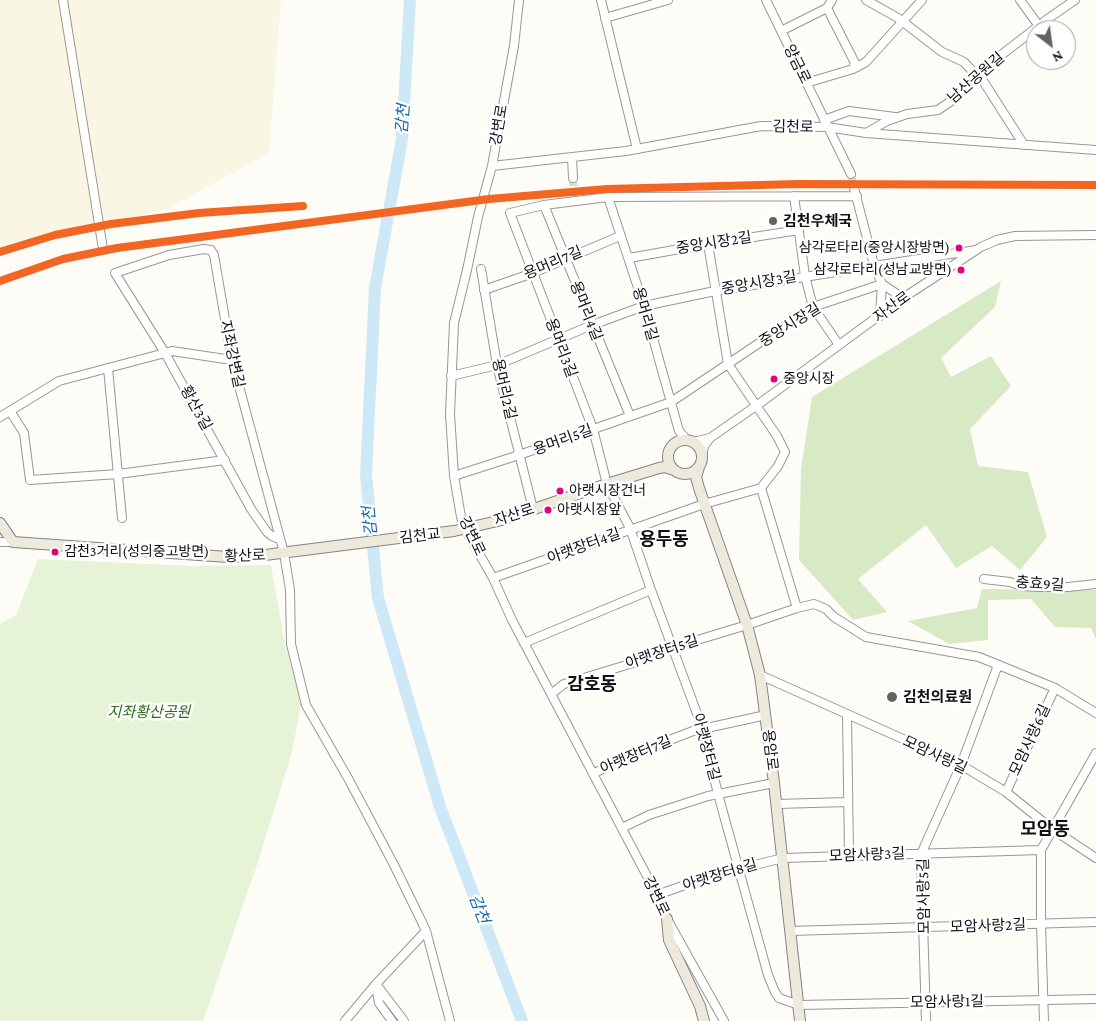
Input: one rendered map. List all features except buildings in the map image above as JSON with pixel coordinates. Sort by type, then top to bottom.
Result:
[{"type":"main road","points":[[659,468],[676,442],[690,441],[700,450],[702,456],[696,477],[699,488]]},
{"type":"main road","points":[[668,456],[668,461],[679,472],[695,471],[699,466]]},
{"type":"main road","points":[[659,468],[665,467],[690,477],[699,488]]},
{"type":"main road","name":"자산로","points":[[454,531],[502,520],[659,468]]},
{"type":"main road","name":"용암로","points":[[699,488],[747,625],[760,675],[777,804],[800,1021]]},
{"type":"main road","points":[[0,524],[13,542]]},
{"type":"main road","name":"김천교","points":[[296,552],[454,531]]},
{"type":"main road","name":"황산로","points":[[13,542],[228,557],[296,552]]},
{"type":"main road","points":[[667,919],[669,940],[700,1006],[704,1021]]},
{"type":"street","points":[[63,0],[103,249]]},
{"type":"street","name":"강변로","points":[[518,0],[514,46],[492,166],[478,216],[454,324],[450,414],[454,476],[461,517],[465,529],[493,578],[500,597],[657,894],[667,919],[724,1021]]},
{"type":"street","points":[[601,0],[637,149]]},
{"type":"street","points":[[605,18],[668,0]]},
{"type":"street","name":"양금로","points":[[766,0],[826,123]]},
{"type":"street","points":[[781,30],[827,8],[832,0]]},
{"type":"street","points":[[866,0],[902,22],[942,52],[964,62],[977,74],[1024,145]]},
{"type":"street","points":[[806,83],[854,70],[866,62],[922,0]]},
{"type":"street","points":[[1020,0],[1035,20]]},
{"type":"street","name":"남산공원길","points":[[1047,20],[1075,0]]},
{"type":"street","points":[[827,8],[855,63],[854,70]]},
{"type":"street","name":"남산공원길","points":[[866,133],[887,121],[908,114],[938,110],[957,96],[977,74],[1026,36]]},
{"type":"street","points":[[851,174],[826,123],[849,112],[897,118]]},
{"type":"street","name":"김천로","points":[[492,166],[637,149],[761,126],[826,123],[866,133],[1096,150]]},
{"type":"street","points":[[572,157],[573,178]]},
{"type":"street","points":[[854,188],[874,265],[882,284],[880,316]]},
{"type":"street","points":[[794,196],[805,276],[813,307],[838,346]]},
{"type":"street","points":[[544,205],[574,199],[608,197],[857,196]]},
{"type":"street","name":"용머리길","points":[[608,197],[644,306],[679,431],[690,441]]},
{"type":"street","name":"용머리3길","points":[[544,205],[510,213],[593,429],[607,484]]},
{"type":"street","name":"용머리4길","points":[[544,205],[630,416]]},
{"type":"street","name":"중앙시장2길","points":[[629,258],[799,230]]},
{"type":"street","name":"자산로","points":[[710,438],[880,316],[902,298],[976,250],[997,240],[1013,236],[1096,235]]},
{"type":"street","name":"용머리7길","points":[[484,290],[533,273],[620,236]]},
{"type":"street","points":[[708,244],[728,364],[777,436],[784,452],[778,466],[761,488],[797,608]]},
{"type":"street","name":"지좌강변길","points":[[115,273],[169,255],[204,248],[210,250],[214,255],[232,360],[284,554],[290,590],[291,644],[306,705],[349,780],[426,931],[450,1021]]},
{"type":"street","name":"중앙시장3길","points":[[451,376],[497,365],[592,325],[644,306],[715,290],[976,250]]},
{"type":"street","name":"용머리2길","points":[[481,269],[497,365],[534,509]]},
{"type":"street","name":"황산3길","points":[[115,273],[165,353],[251,509],[267,532],[279,539]]},
{"type":"street","points":[[882,284],[902,298]]},
{"type":"street","name":"중앙시장길","points":[[671,402],[813,307],[882,284]]},
{"type":"street","points":[[0,417],[59,381],[172,351],[232,360]]},
{"type":"street","points":[[108,368],[122,518]]},
{"type":"street","name":"용머리5길","points":[[454,476],[671,402]]},
{"type":"street","points":[[10,411],[24,433],[30,480],[118,474],[225,460]]},
{"type":"street","points":[[676,442],[679,431]]},
{"type":"street","points":[[690,441],[710,438]]},
{"type":"street","points":[[702,456],[704,446],[710,438]]},
{"type":"street","name":"아랫장터길","points":[[607,484],[630,529],[703,729],[718,794],[774,992],[779,998],[799,1005]]},
{"type":"street","name":"아랫장터4길","points":[[493,578],[704,504],[761,488]]},
{"type":"street","name":"황산로","points":[[0,542],[13,542]]},
{"type":"street","name":"충효9길","points":[[984,579],[1039,587],[1068,587],[1096,584]]},
{"type":"street","points":[[524,643],[651,590]]},
{"type":"street","name":"아랫장터5길","points":[[551,694],[564,684],[633,663],[672,647],[814,604],[826,609],[834,617],[866,637],[979,657],[1055,688],[1096,713]]},
{"type":"street","name":"모암사랑5길","points":[[926,1021],[922,854],[961,765],[998,665]]},
{"type":"street","name":"모암사랑길","points":[[760,675],[961,765],[1006,792],[1052,830],[1096,858]]},
{"type":"street","name":"모암사랑6길","points":[[1006,792],[1055,688]]},
{"type":"street","points":[[847,714],[849,856]]},
{"type":"street","name":"아랫장터7길","points":[[593,774],[623,758],[693,732],[766,715]]},
{"type":"street","points":[[1044,1021],[1041,850],[1096,753]]},
{"type":"street","points":[[622,828],[649,815],[718,794],[774,783]]},
{"type":"street","points":[[777,804],[848,802]]},
{"type":"street","name":"모암사랑3길","points":[[783,858],[1041,850]]},
{"type":"street","name":"아랫장터8길","points":[[657,894],[738,868],[783,858]]},
{"type":"street","name":"모암사랑2길","points":[[790,931],[1096,922]]},
{"type":"street","points":[[345,1021],[376,984],[426,931]]},
{"type":"street","points":[[376,984],[379,1003],[392,1021]]},
{"type":"street","points":[[376,984],[404,1021]]},
{"type":"street","name":"모암사랑1길","points":[[799,1005],[1096,999]]},
{"type":"shaded area","points":[[0,0],[281,0],[269,153],[169,208],[0,251]]},
{"type":"green space","points":[[1001,281],[995,307],[941,358],[951,377],[991,356],[1011,386],[970,429],[978,466],[1028,472],[1047,537],[1020,570],[992,546],[956,568],[926,525],[858,579],[887,612],[853,620],[799,560],[801,469],[812,397]]},
{"type":"green space","name":"지좌황산공원","points":[[38,559],[193,566],[271,565],[284,640],[301,704],[292,752],[257,865],[203,1021],[0,1021],[0,624],[16,615]]},
{"type":"green space","points":[[982,589],[1096,590],[1096,639],[1091,628],[1055,627],[1031,599],[988,600],[988,640],[949,644],[908,621],[977,608]]},
{"type":"waterway","name":"감천","points":[[410,0],[402,139],[375,288],[366,475],[378,598],[440,807],[522,1021]]},
{"type":"tunnel","points":[[851,174],[854,188]]},
{"type":"tunnel","points":[[573,178],[574,196]]},
{"type":"transit line","points":[[0,281],[63,259],[117,248],[489,199],[607,189],[798,184],[1096,185]]},
{"type":"transit line","points":[[0,252],[55,235],[111,224],[199,213],[303,206]]},
{"type":"place","name":"김천우체국","points":[[773,221]]},
{"type":"place","name":"삼각로타리(중앙시장방면)","points":[[959,248]]},
{"type":"place","name":"삼각로타리(성남교방면)","points":[[961,270]]},
{"type":"place","name":"중앙시장","points":[[774,379]]},
{"type":"place","name":"아랫시장건너","points":[[560,491]]},
{"type":"place","name":"아랫시장앞","points":[[548,510]]},
{"type":"place","name":"감천3거리(성의중고방면)","points":[[55,552]]},
{"type":"place","name":"김천의료원","points":[[892,697]]},
{"type":"district","name":"용두동","points":[[664,539]]},
{"type":"district","name":"감호동","points":[[592,684]]},
{"type":"district","name":"모암동","points":[[1045,829]]}]
